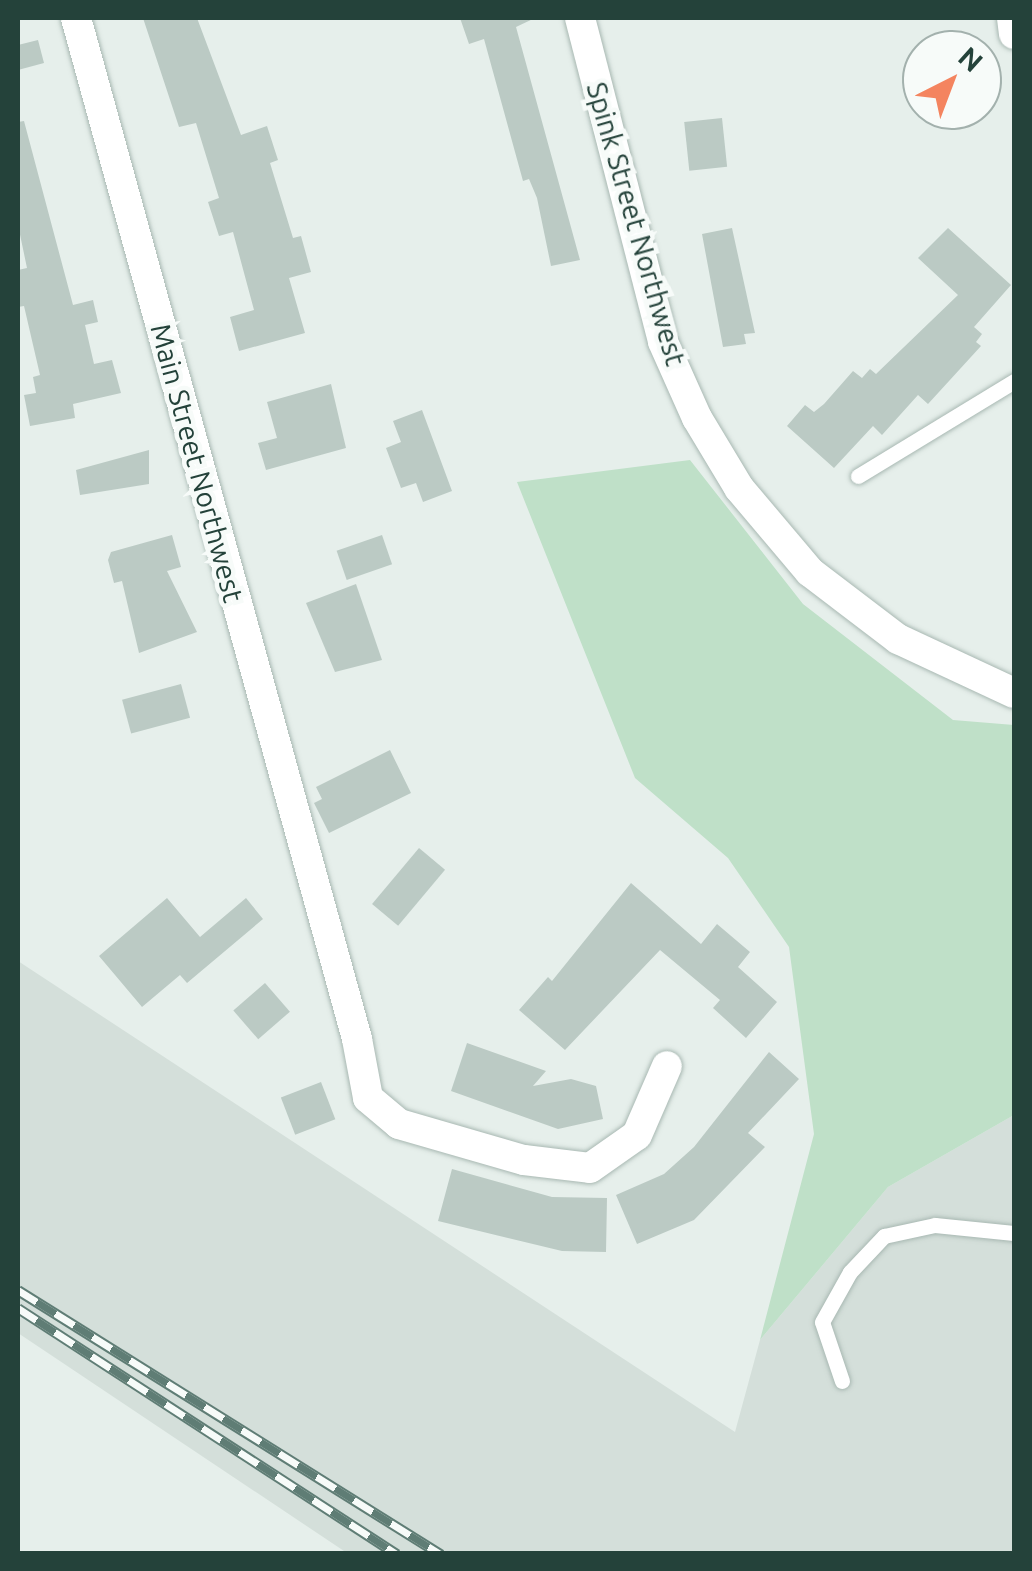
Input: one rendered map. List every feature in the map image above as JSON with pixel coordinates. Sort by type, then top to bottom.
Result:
[{"type":"street","name":"Main Street Northwest","points":[[76,18],[317,910],[358,1039],[368,1098],[400,1124],[524,1160],[590,1168],[637,1135],[667,1066]]},
{"type":"street","name":"Spink Street Northwest","points":[[580,18],[663,342],[696,418],[738,488],[810,572],[898,639],[1014,693]]},
{"type":"street","points":[[1012,18],[1014,34]]},
{"type":"lane","points":[[858,476],[1014,381]]},
{"type":"lane","points":[[842,1381],[822,1322],[850,1272],[884,1236],[935,1225],[1014,1233]]},
{"type":"shaded area","points":[[18,961],[735,1432],[760,1340],[888,1187],[1014,1115],[1014,1553],[347,1553],[18,1333]]},
{"type":"green space","points":[[690,460],[803,604],[953,720],[1014,725],[1014,1115],[888,1187],[760,1340],[814,1134],[789,947],[728,858],[635,778],[517,482]]},
{"type":"building","points":[[143,18],[197,18],[241,135],[267,126],[278,160],[270,163],[293,238],[301,236],[311,272],[289,278],[305,333],[239,351],[230,317],[254,310],[233,232],[219,236],[208,202],[219,198],[196,123],[179,127]]},
{"type":"building","points":[[460,18],[535,18],[516,27],[580,260],[551,266],[537,198],[529,179],[523,181],[484,39],[469,44]]},
{"type":"building","points":[[38,40],[44,63],[18,70],[18,45]]},
{"type":"building","points":[[722,118],[727,167],[689,171],[684,122]]},
{"type":"building","points":[[24,121],[73,305],[93,300],[98,322],[85,325],[94,364],[112,360],[121,393],[73,404],[75,418],[30,426],[24,395],[36,393],[33,377],[40,375],[24,306],[18,307],[18,270],[27,268],[18,225],[18,122]]},
{"type":"building","points":[[732,228],[755,333],[744,334],[746,344],[723,347],[702,234]]},
{"type":"building","points":[[948,228],[1011,285],[974,327],[982,334],[976,342],[981,346],[928,404],[918,395],[882,435],[873,426],[834,468],[787,426],[805,405],[814,412],[824,404],[853,371],[862,378],[870,369],[876,374],[958,295],[918,258]]},
{"type":"building","points":[[331,384],[346,448],[266,470],[258,443],[277,438],[267,402]]},
{"type":"building","points":[[422,410],[452,491],[423,502],[416,483],[401,488],[386,448],[401,442],[393,421]]},
{"type":"building","points":[[149,450],[149,484],[80,495],[76,470]]},
{"type":"building","points":[[172,535],[181,567],[167,571],[197,632],[139,653],[122,581],[114,583],[108,560],[111,552]]},
{"type":"building","points":[[382,535],[392,564],[347,580],[337,551]]},
{"type":"building","points":[[356,584],[382,660],[335,672],[306,603]]},
{"type":"building","points":[[181,684],[190,718],[131,734],[122,700]]},
{"type":"building","points":[[390,750],[411,793],[329,833],[314,803],[322,799],[316,787]]},
{"type":"building","points":[[419,848],[445,870],[398,926],[372,904]]},
{"type":"building","points":[[631,883],[701,944],[717,924],[750,952],[738,967],[777,1002],[746,1038],[713,1008],[720,1000],[660,950],[565,1050],[519,1010],[548,977],[552,981]]},
{"type":"building","points":[[167,898],[200,937],[246,898],[263,919],[187,983],[180,975],[142,1007],[99,956]]},
{"type":"building","points":[[265,983],[290,1012],[258,1039],[233,1011]]},
{"type":"building","points":[[467,1043],[546,1071],[533,1086],[571,1079],[596,1086],[603,1119],[558,1129],[451,1091]]},
{"type":"building","points":[[769,1052],[799,1079],[748,1133],[765,1147],[694,1220],[637,1244],[616,1195],[664,1174],[694,1147]]},
{"type":"building","points":[[321,1082],[335,1119],[295,1135],[281,1097]]},
{"type":"building","points":[[452,1169],[552,1197],[607,1198],[606,1252],[562,1251],[438,1221]]},
{"type":"railway","points":[[18,1290],[441,1554]]},
{"type":"railway","points":[[18,1308],[397,1554]]}]
